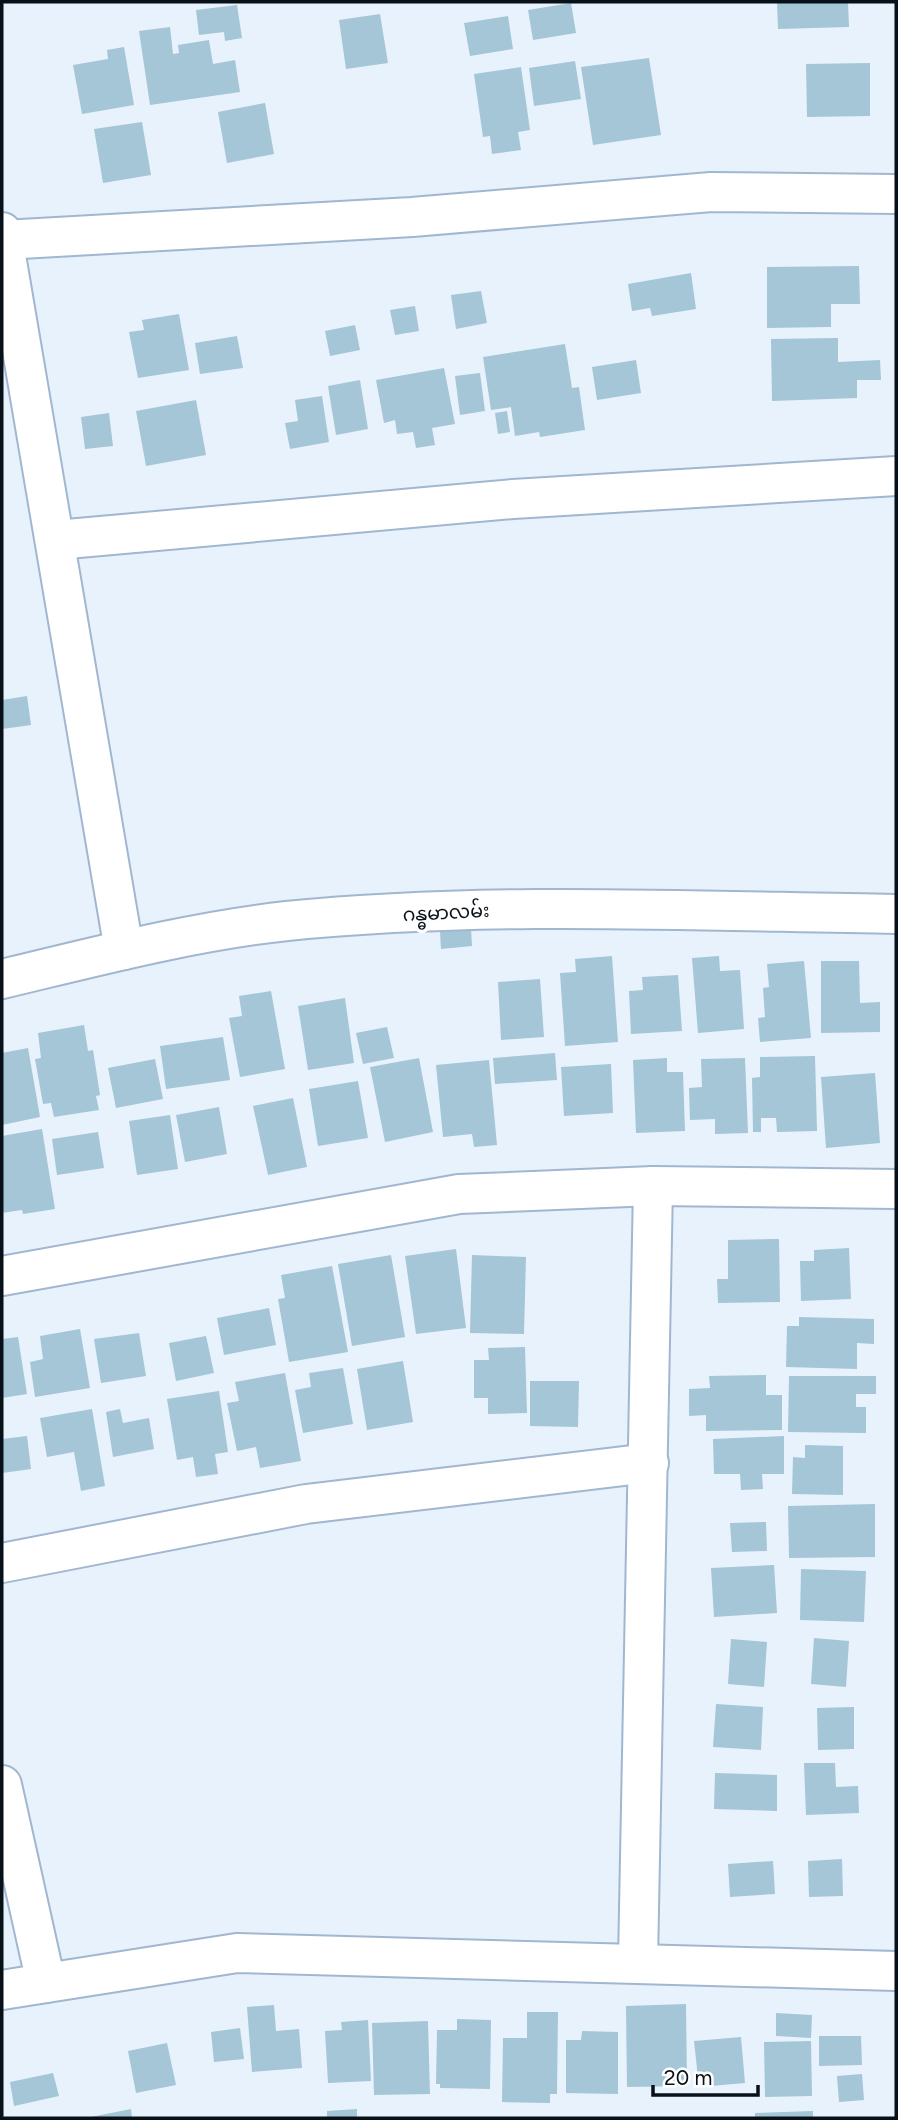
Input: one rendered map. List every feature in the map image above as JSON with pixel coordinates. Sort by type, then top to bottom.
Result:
[{"type":"street","points":[[124,950],[2,236],[412,217],[711,192],[896,194]]},
{"type":"street","points":[[56,540],[513,499],[896,476]]},
{"type":"street","name":"ဂန္ဓမာလမ်း","points":[[2,979],[124,950],[286,921],[521,908],[896,914]]},
{"type":"street","points":[[2,1276],[459,1194],[653,1186],[896,1189]]},
{"type":"street","points":[[638,1961],[653,1186]]},
{"type":"street","points":[[2,1563],[306,1504],[649,1463]]},
{"type":"street","points":[[2,1785],[46,1983]]},
{"type":"street","points":[[2,1990],[237,1953],[638,1961],[896,1971]]},
{"type":"building","points":[[777,2],[848,2],[849,27],[778,29]]},
{"type":"building","points":[[571,3],[576,33],[533,40],[528,10]]},
{"type":"building","points":[[237,5],[242,38],[225,41],[224,32],[199,35],[196,10]]},
{"type":"building","points":[[380,14],[388,63],[346,69],[339,20]]},
{"type":"building","points":[[508,16],[513,49],[470,56],[464,23]]},
{"type":"building","points":[[170,27],[173,54],[179,53],[178,45],[209,40],[213,64],[235,60],[240,92],[150,105],[139,31]]},
{"type":"building","points":[[124,47],[134,105],[82,114],[73,65],[108,59],[107,50]]},
{"type":"building","points":[[649,58],[661,135],[593,145],[581,67]]},
{"type":"building","points":[[575,61],[581,99],[534,106],[529,68]]},
{"type":"building","points":[[870,63],[870,116],[807,117],[806,64]]},
{"type":"building","points":[[521,67],[530,130],[518,132],[521,150],[492,154],[490,136],[483,137],[474,74]]},
{"type":"building","points":[[265,103],[274,154],[227,163],[218,112]]},
{"type":"building","points":[[142,122],[151,175],[103,183],[94,129]]},
{"type":"building","points":[[859,266],[860,304],[831,304],[831,327],[767,328],[767,267]]},
{"type":"building","points":[[691,273],[696,309],[652,316],[650,308],[632,311],[628,284]]},
{"type":"building","points":[[481,291],[487,323],[456,329],[451,295]]},
{"type":"building","points":[[415,306],[419,331],[395,335],[390,310]]},
{"type":"building","points":[[179,314],[189,370],[138,378],[129,332],[144,330],[142,320]]},
{"type":"building","points":[[355,325],[360,350],[330,356],[325,331]]},
{"type":"building","points":[[237,336],[243,368],[200,374],[195,343]]},
{"type":"building","points":[[838,338],[838,362],[880,360],[881,380],[857,380],[857,398],[772,401],[771,339]]},
{"type":"building","points":[[565,344],[572,388],[579,387],[585,430],[540,437],[539,432],[515,436],[511,407],[491,410],[483,357]]},
{"type":"building","points":[[636,360],[641,393],[597,400],[592,367]]},
{"type":"building","points":[[444,368],[455,424],[432,428],[435,445],[416,448],[413,432],[397,434],[395,420],[384,423],[376,380]]},
{"type":"building","points":[[480,373],[485,411],[460,415],[455,376]]},
{"type":"building","points":[[360,380],[368,429],[336,435],[328,386]]},
{"type":"building","points":[[322,396],[329,442],[290,449],[285,423],[298,421],[295,400]]},
{"type":"building","points":[[196,400],[206,455],[146,466],[136,411]]},
{"type":"building","points":[[507,411],[510,432],[498,434],[495,413]]},
{"type":"building","points":[[109,413],[113,446],[85,449],[81,417]]},
{"type":"building","points":[[27,696],[31,725],[2,729],[2,700]]},
{"type":"building","points":[[471,929],[472,946],[441,949],[440,932]]},
{"type":"building","points":[[612,956],[618,1042],[565,1046],[560,973],[576,972],[575,959]]},
{"type":"building","points":[[719,956],[720,971],[740,970],[744,1029],[698,1033],[692,958]]},
{"type":"building","points":[[804,961],[811,1038],[760,1042],[758,1018],[765,1017],[763,988],[769,987],[767,964]]},
{"type":"building","points":[[821,961],[859,961],[860,1003],[880,1002],[880,1032],[821,1033]]},
{"type":"building","points":[[678,975],[682,1031],[631,1034],[629,991],[643,990],[642,977]]},
{"type":"building","points":[[540,979],[544,1037],[501,1040],[498,982]]},
{"type":"building","points":[[271,991],[285,1069],[240,1077],[229,1018],[242,1016],[239,996]]},
{"type":"building","points":[[345,998],[354,1063],[308,1070],[298,1006]]},
{"type":"building","points":[[84,1025],[88,1051],[93,1050],[100,1095],[96,1096],[99,1110],[54,1117],[51,1103],[43,1104],[35,1059],[41,1058],[38,1033]]},
{"type":"building","points":[[387,1027],[394,1058],[363,1064],[356,1033]]},
{"type":"building","points":[[223,1037],[230,1080],[166,1089],[160,1046]]},
{"type":"building","points":[[28,1048],[40,1117],[2,1125],[2,1053]]},
{"type":"building","points":[[555,1053],[557,1080],[495,1084],[493,1058]]},
{"type":"building","points":[[815,1056],[817,1131],[777,1132],[776,1118],[761,1118],[761,1132],[753,1132],[752,1078],[760,1077],[760,1057]]},
{"type":"building","points":[[419,1058],[433,1132],[385,1142],[370,1067]]},
{"type":"building","points":[[667,1058],[667,1072],[683,1072],[685,1131],[636,1133],[633,1060]]},
{"type":"building","points":[[745,1058],[748,1133],[715,1134],[715,1119],[690,1120],[689,1088],[702,1087],[701,1059]]},
{"type":"building","points":[[155,1059],[163,1099],[116,1108],[108,1068]]},
{"type":"building","points":[[489,1060],[497,1145],[474,1147],[472,1134],[443,1137],[436,1065]]},
{"type":"building","points":[[611,1064],[613,1113],[564,1116],[561,1067]]},
{"type":"building","points":[[875,1073],[880,1143],[826,1148],[821,1077]]},
{"type":"building","points":[[358,1081],[368,1138],[318,1146],[309,1089]]},
{"type":"building","points":[[293,1098],[307,1167],[268,1175],[253,1106]]},
{"type":"building","points":[[219,1107],[227,1154],[185,1162],[176,1115]]},
{"type":"building","points":[[170,1115],[178,1169],[137,1175],[129,1121]]},
{"type":"building","points":[[42,1129],[55,1209],[23,1214],[22,1210],[2,1213],[2,1136]]},
{"type":"building","points":[[98,1132],[104,1168],[57,1175],[52,1139]]},
{"type":"building","points":[[779,1239],[780,1302],[718,1303],[717,1279],[728,1279],[728,1240]]},
{"type":"building","points":[[849,1248],[851,1299],[801,1301],[800,1261],[814,1261],[814,1250]]},
{"type":"building","points":[[456,1249],[466,1328],[416,1334],[405,1256]]},
{"type":"building","points":[[391,1255],[405,1337],[352,1346],[338,1264]]},
{"type":"building","points":[[472,1255],[526,1257],[524,1334],[470,1333]]},
{"type":"building","points":[[332,1266],[348,1352],[289,1362],[278,1299],[285,1298],[281,1275]]},
{"type":"building","points":[[269,1308],[276,1345],[224,1355],[217,1318]]},
{"type":"building","points":[[799,1317],[874,1319],[874,1344],[857,1343],[857,1369],[786,1367],[787,1326],[799,1326]]},
{"type":"building","points":[[80,1329],[90,1388],[35,1397],[30,1362],[43,1359],[40,1336]]},
{"type":"building","points":[[139,1333],[146,1376],[101,1383],[94,1339]]},
{"type":"building","points":[[206,1336],[214,1373],[176,1381],[169,1343]]},
{"type":"building","points":[[18,1337],[27,1394],[2,1398],[2,1339]]},
{"type":"building","points":[[525,1347],[527,1413],[488,1414],[488,1398],[474,1398],[474,1360],[489,1360],[488,1348]]},
{"type":"building","points":[[403,1361],[413,1422],[367,1430],[357,1369]]},
{"type":"building","points":[[343,1368],[353,1424],[303,1433],[295,1390],[311,1387],[309,1373]]},
{"type":"building","points":[[285,1373],[301,1461],[260,1468],[256,1447],[237,1451],[227,1403],[239,1401],[235,1382]]},
{"type":"building","points":[[766,1375],[766,1395],[782,1395],[782,1430],[706,1431],[706,1415],[689,1416],[689,1389],[710,1388],[709,1376]]},
{"type":"building","points":[[789,1376],[876,1376],[876,1394],[856,1394],[856,1407],[866,1407],[866,1433],[788,1432]]},
{"type":"building","points":[[530,1381],[579,1381],[578,1427],[530,1426]]},
{"type":"building","points":[[219,1391],[228,1452],[215,1454],[218,1474],[196,1477],[193,1457],[177,1460],[167,1399]]},
{"type":"building","points":[[92,1409],[105,1486],[81,1491],[74,1452],[47,1457],[40,1418]]},
{"type":"building","points":[[120,1409],[123,1423],[149,1418],[154,1449],[113,1457],[106,1412]]},
{"type":"building","points":[[27,1436],[31,1469],[2,1473],[2,1439]]},
{"type":"building","points":[[784,1436],[784,1474],[762,1474],[763,1489],[741,1490],[740,1474],[714,1474],[713,1439]]},
{"type":"building","points":[[805,1445],[843,1446],[843,1495],[792,1494],[793,1457],[805,1458]]},
{"type":"building","points":[[875,1504],[875,1557],[789,1558],[788,1506]]},
{"type":"building","points":[[766,1522],[767,1551],[732,1552],[730,1523]]},
{"type":"building","points":[[774,1565],[777,1613],[714,1617],[711,1568]]},
{"type":"building","points":[[801,1569],[866,1571],[864,1622],[800,1620]]},
{"type":"building","points":[[814,1638],[849,1641],[846,1687],[811,1684]]},
{"type":"building","points":[[731,1639],[767,1642],[764,1687],[728,1684]]},
{"type":"building","points":[[716,1704],[763,1707],[761,1750],[713,1747]]},
{"type":"building","points":[[854,1707],[854,1749],[818,1750],[817,1708]]},
{"type":"building","points":[[804,1763],[835,1763],[836,1787],[858,1786],[859,1813],[806,1815]]},
{"type":"building","points":[[715,1773],[777,1775],[777,1811],[714,1809]]},
{"type":"building","points":[[842,1859],[843,1896],[809,1897],[808,1861]]},
{"type":"building","points":[[773,1861],[775,1894],[730,1897],[728,1864]]},
{"type":"building","points":[[686,2004],[687,2086],[627,2087],[626,2006]]},
{"type":"building","points":[[274,2005],[276,2031],[299,2029],[302,2068],[252,2072],[247,2007]]},
{"type":"building","points":[[527,2012],[558,2012],[557,2094],[550,2094],[550,2103],[502,2102],[503,2038],[527,2038]]},
{"type":"building","points":[[776,2013],[812,2015],[811,2038],[776,2036]]},
{"type":"building","points":[[457,2019],[491,2020],[490,2089],[440,2088],[440,2084],[436,2084],[437,2030],[457,2030]]},
{"type":"building","points":[[368,2020],[371,2081],[328,2083],[325,2031],[342,2030],[341,2022]]},
{"type":"building","points":[[428,2021],[430,2094],[374,2095],[372,2023]]},
{"type":"building","points":[[240,2028],[244,2059],[214,2062],[211,2032]]},
{"type":"building","points":[[582,2031],[618,2032],[618,2094],[566,2093],[566,2040],[581,2040]]},
{"type":"building","points":[[819,2036],[861,2036],[862,2065],[819,2066]]},
{"type":"building","points":[[741,2037],[745,2083],[699,2087],[694,2041]]},
{"type":"building","points":[[811,2041],[812,2096],[765,2097],[764,2042]]},
{"type":"building","points":[[167,2043],[176,2085],[136,2093],[128,2051]]},
{"type":"building","points":[[53,2073],[59,2096],[14,2106],[10,2082]]},
{"type":"building","points":[[862,2074],[864,2100],[839,2102],[837,2076]]},
{"type":"building","points":[[131,2109],[132,2118],[91,2118],[91,2117]]},
{"type":"building","points":[[357,2109],[357,2118],[327,2118],[327,2111]]},
{"type":"building","points":[[813,2111],[813,2118],[755,2118],[755,2113]]}]
